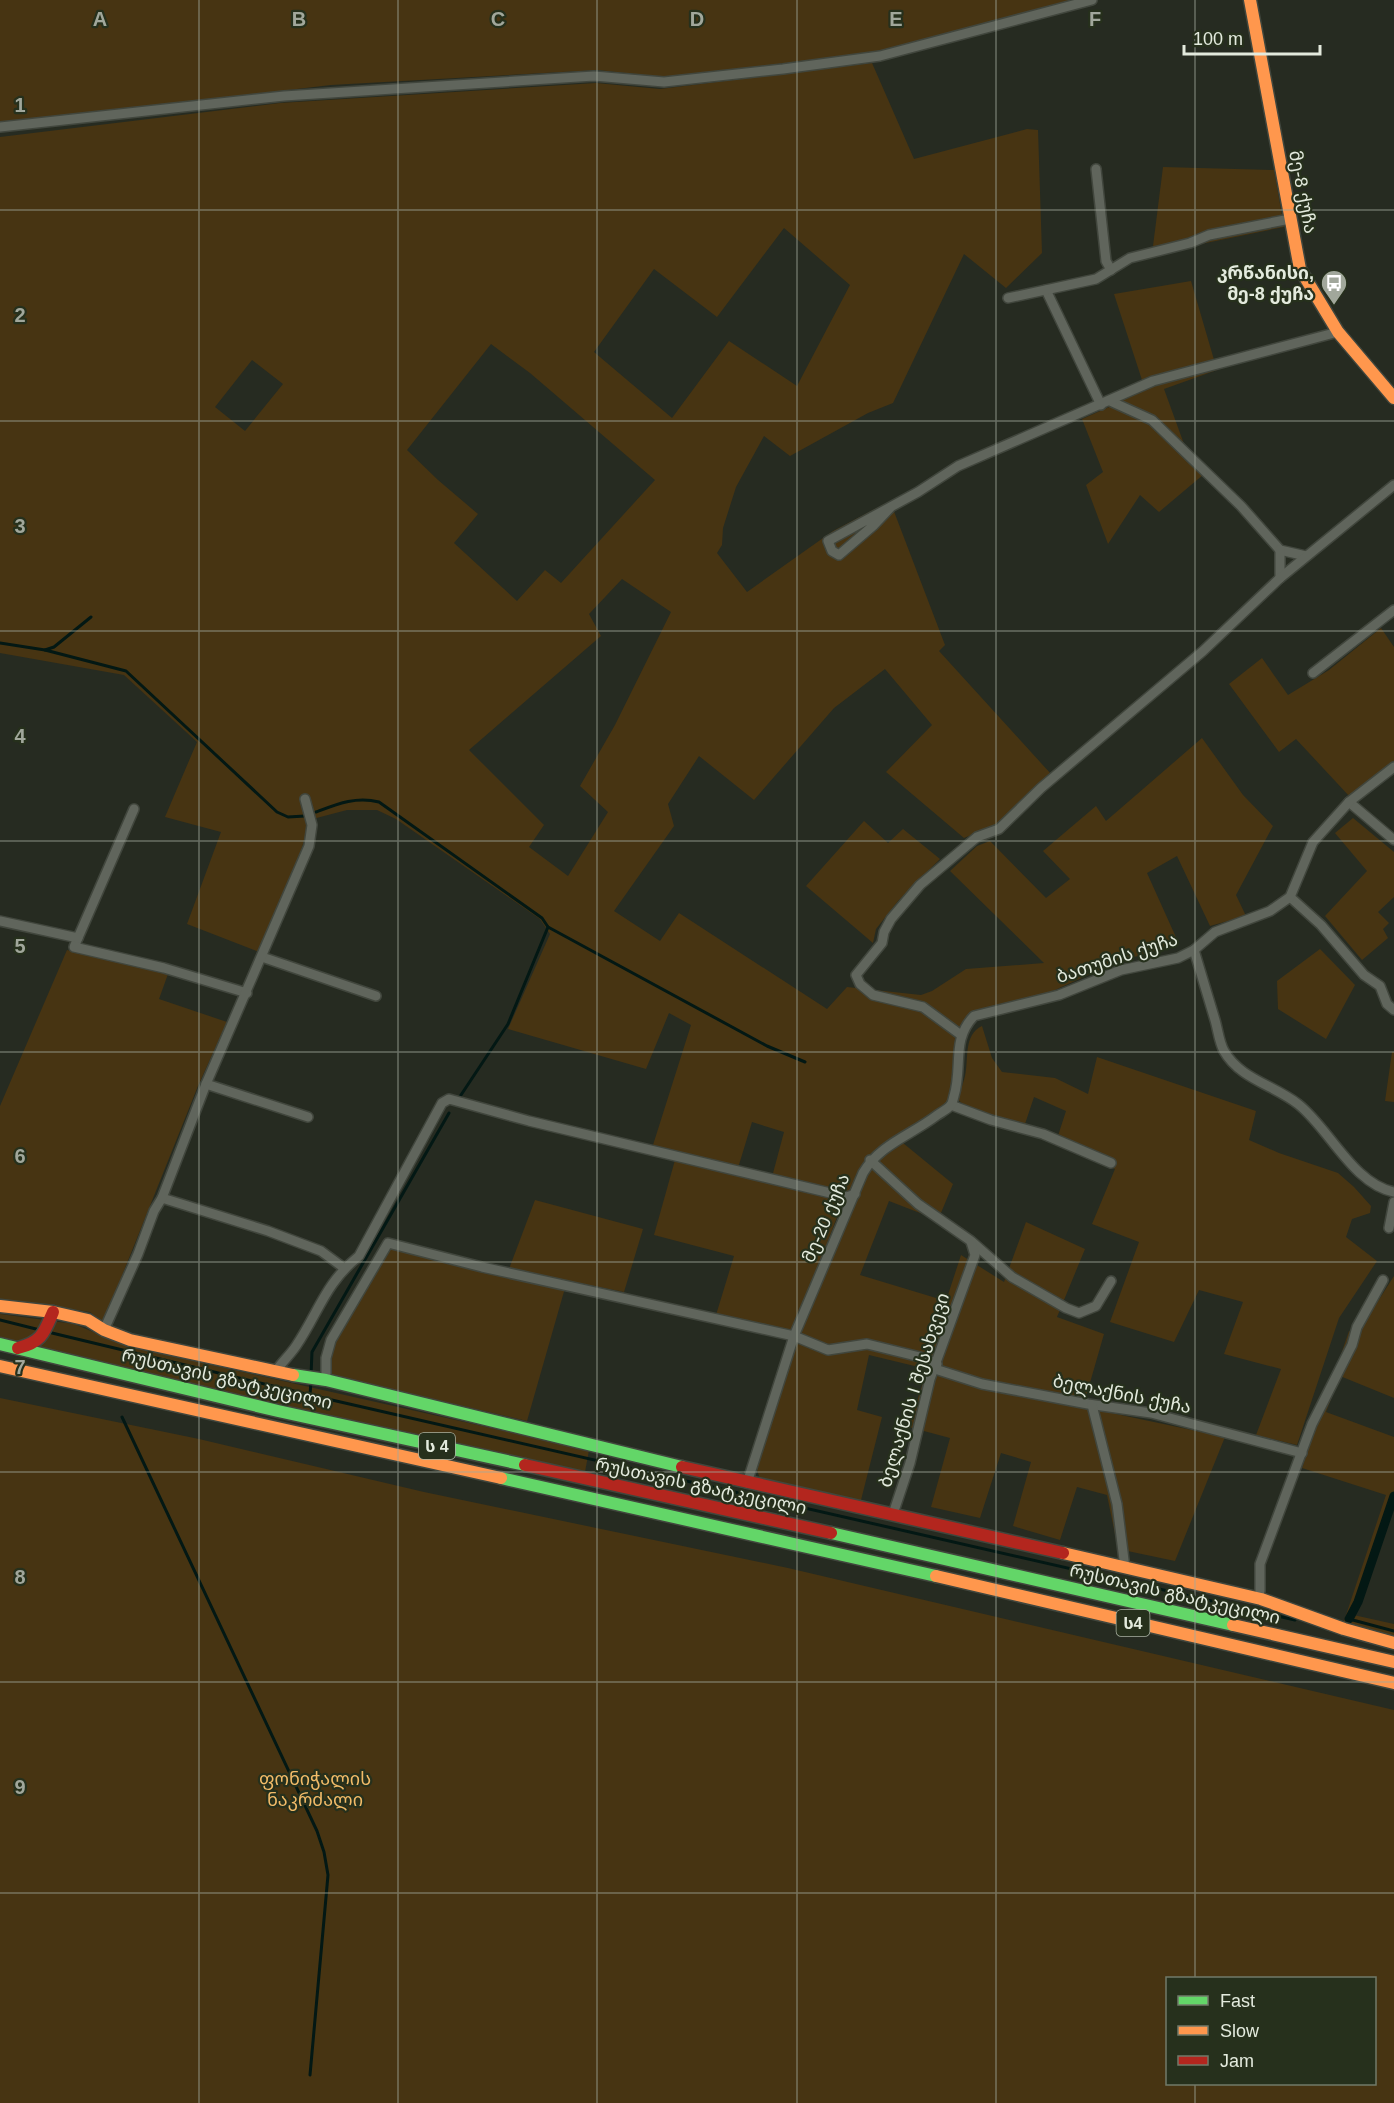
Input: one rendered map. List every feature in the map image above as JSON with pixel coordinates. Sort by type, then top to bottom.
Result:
[{"type":"main road","name":"მე-8 ქუჩა","points":[[1250,0],[1300,269],[1338,332],[1394,398]]},
{"type":"main road","points":[[0,1306],[51,1317],[88,1320],[130,1341],[322,1379],[747,1483],[893,1514],[1261,1599],[1337,1627],[1394,1643]]},
{"type":"main road","points":[[17,1348],[27,1346],[44,1336],[51,1317]]},
{"type":"main road","points":[[44,1336],[48,1345],[63,1359]]},
{"type":"main road","name":"რუსთავის გზატკეცილი","points":[[0,1344],[289,1413],[876,1543],[1394,1662]]},
{"type":"main road","name":"რუსთავის გზატკეცილი","points":[[0,1366],[872,1561],[1394,1683]]},
{"type":"street","points":[[0,128],[284,96],[594,76],[664,82],[783,69],[880,56],[1092,0]]},
{"type":"street","points":[[1096,169],[1106,261],[1111,270]]},
{"type":"street","points":[[1008,298],[1096,279],[1130,258],[1190,243],[1209,235],[1290,219]]},
{"type":"street","points":[[1046,290],[1106,403],[1152,420],[1241,506],[1280,550],[1306,556]]},
{"type":"street","points":[[891,507],[839,555],[832,551],[828,541],[891,507],[958,466],[1153,381],[1338,332]]},
{"type":"street","points":[[1111,1162],[1043,1134],[991,1120],[951,1105],[957,1086],[961,1035],[923,1007],[873,995],[860,984],[856,975],[882,943],[884,932],[891,919],[920,885],[977,837],[999,829],[1041,788],[1203,651],[1280,578],[1394,485]]},
{"type":"street","points":[[1280,550],[1280,578]]},
{"type":"street","points":[[1313,674],[1394,610]]},
{"type":"street","points":[[1394,767],[1348,802],[1313,842],[1290,897],[1322,925],[1364,975],[1380,986],[1387,1004],[1394,1010]]},
{"type":"street","points":[[104,1330],[138,1254],[154,1211],[162,1198],[206,1084],[309,846],[312,825],[305,799]]},
{"type":"street","points":[[1348,802],[1394,840]]},
{"type":"street","points":[[134,809],[74,947],[164,968],[247,993]]},
{"type":"street","name":"ბათუმის ქუჩა","points":[[961,1035],[974,1016],[1059,994],[1121,970],[1178,958],[1194,950],[1215,932],[1270,911],[1290,897]]},
{"type":"street","points":[[0,921],[78,938]]},
{"type":"street","points":[[1194,950],[1224,1051],[1244,1073],[1298,1104],[1365,1176],[1379,1187],[1394,1192]]},
{"type":"street","points":[[262,957],[376,996]]},
{"type":"street","points":[[206,1084],[308,1118]]},
{"type":"street","points":[[276,1371],[295,1347],[325,1292],[344,1268],[359,1256],[442,1103],[449,1099],[529,1121],[847,1197],[855,1194]]},
{"type":"street","name":"მე-20 ქუჩა","points":[[747,1483],[794,1336],[870,1160],[896,1140],[922,1126],[951,1105]]},
{"type":"street","points":[[870,1160],[933,1216],[971,1241],[1012,1277],[1066,1308],[1079,1313],[1096,1306],[1111,1281]]},
{"type":"street","points":[[162,1198],[268,1231],[321,1251],[344,1268]]},
{"type":"street","points":[[1389,1228],[1394,1202]]},
{"type":"street","name":"ბელაქნის I შესახვევი","points":[[893,1514],[910,1463],[916,1431],[936,1367],[975,1255],[971,1241]]},
{"type":"street","name":"ბელაქნის ქუჩა","points":[[322,1379],[331,1340],[388,1243],[482,1267],[794,1336],[828,1350],[867,1344],[920,1357],[936,1367],[982,1384],[1092,1405],[1151,1413],[1302,1453]]},
{"type":"street","points":[[1260,1591],[1260,1564],[1312,1424],[1352,1345],[1357,1327],[1383,1280]]},
{"type":"street","points":[[1092,1405],[1117,1504],[1125,1568]]},
{"type":"green space","points":[[0,0],[1077,0],[881,52],[663,77],[598,70],[331,85],[0,124]]},
{"type":"green space","points":[[872,63],[914,159],[1027,129],[1038,130],[1042,253],[1006,288],[964,254],[893,403],[868,413],[790,456],[764,436],[736,487],[723,528],[722,545],[717,553],[747,592],[833,531],[890,501],[945,645],[939,651],[1051,774],[998,824],[964,838],[886,772],[932,725],[885,669],[834,708],[754,800],[699,756],[668,804],[674,826],[614,911],[660,941],[679,913],[827,1009],[847,987],[921,995],[932,991],[966,969],[1044,963],[950,871],[977,846],[990,841],[1046,898],[1070,879],[1043,851],[1096,806],[1106,821],[1202,738],[1243,795],[1273,826],[1236,895],[1246,916],[1210,926],[1177,856],[1147,873],[1179,944],[1117,962],[1055,990],[992,1010],[962,1025],[955,1080],[948,1103],[870,1157],[859,1169],[848,1194],[772,1177],[784,1132],[752,1122],[738,1168],[653,1145],[691,1025],[669,1013],[646,1069],[508,1029],[550,934],[540,919],[396,819],[377,810],[347,810],[305,821],[308,829],[301,850],[259,952],[187,924],[221,832],[165,817],[197,742],[124,675],[0,653],[0,137],[280,103],[596,83],[660,89]],"holes":[[[784,228],[850,285],[797,386],[729,341],[672,418],[594,352],[654,269],[717,317]],[[491,344],[530,373],[655,480],[561,583],[545,570],[517,601],[454,543],[478,514],[407,450]],[[252,360],[283,384],[245,431],[215,407]],[[622,579],[671,612],[615,725],[580,786],[608,812],[568,876],[529,847],[544,825],[469,750],[601,636],[589,614]]]},
{"type":"green space","points":[[1163,167],[1274,170],[1284,227],[1152,254]]},
{"type":"green space","points":[[1191,281],[1217,370],[1164,389],[1184,444],[1210,469],[1159,512],[1140,495],[1108,544],[1086,485],[1103,472],[1082,419],[1109,407],[1113,394],[1142,380],[1114,294]]},
{"type":"green space","points":[[1381,628],[1394,647],[1394,761],[1350,797],[1296,739],[1279,752],[1229,684],[1262,658],[1288,695],[1329,670]]},
{"type":"green space","points":[[1353,818],[1394,852],[1394,897],[1378,912],[1389,923],[1383,929],[1388,938],[1362,960],[1325,916],[1367,871],[1335,833]]},
{"type":"green space","points":[[864,821],[888,843],[903,829],[940,859],[898,901],[876,929],[873,943],[806,886]]},
{"type":"green space","points":[[1320,949],[1355,985],[1326,1039],[1278,1009],[1277,981]]},
{"type":"green space","points":[[67,950],[168,974],[159,999],[227,1022],[198,1086],[103,1323],[90,1312],[0,1302],[0,1106]]},
{"type":"green space","points":[[982,1026],[992,1058],[1002,1072],[1055,1078],[1088,1094],[1097,1057],[1256,1111],[1249,1140],[1338,1173],[1371,1206],[1370,1213],[1352,1219],[1346,1237],[1377,1261],[1339,1318],[1297,1445],[1256,1435],[1281,1369],[1224,1354],[1243,1302],[1199,1290],[1174,1342],[1110,1322],[1139,1242],[1092,1224],[1115,1169],[1055,1145],[1066,1111],[1034,1097],[1024,1127],[967,1107],[958,1100],[965,1076],[969,1041],[976,1030]]},
{"type":"green space","points":[[1392,1052],[1394,1052],[1394,1102],[1385,1101]]},
{"type":"green space","points":[[903,1143],[953,1184],[938,1220],[889,1201],[860,1275],[946,1301],[961,1255],[1004,1282],[1026,1222],[1085,1249],[1057,1317],[1104,1334],[1083,1407],[1225,1437],[1175,1561],[1118,1549],[1107,1495],[1077,1487],[1060,1540],[1013,1526],[1031,1462],[1001,1453],[980,1518],[931,1507],[950,1438],[909,1427],[927,1369],[869,1355],[857,1410],[882,1417],[860,1504],[761,1482],[757,1470],[798,1332],[849,1209],[875,1163]]},
{"type":"green space","points":[[675,1160],[844,1199],[793,1332],[716,1315],[734,1256],[654,1235]]},
{"type":"green space","points":[[535,1200],[643,1229],[624,1292],[509,1269]]},
{"type":"green space","points":[[395,1247],[565,1288],[527,1421],[329,1375],[332,1346],[383,1253]]},
{"type":"green space","points":[[1394,1276],[1394,1398],[1340,1376],[1326,1412],[1394,1437],[1394,1502],[1349,1614],[1394,1624],[1394,1638],[1343,1624],[1386,1495],[1302,1468],[1349,1331],[1357,1334]]},
{"type":"green space","points":[[0,1314],[74,1324],[127,1346],[589,1450],[585,1472],[293,1410],[0,1339]]},
{"type":"green space","name":"ფონიჭალის ნაკრძალი","points":[[0,1398],[199,1439],[424,1492],[788,1568],[1394,1710],[1394,2103],[0,2103]]},
{"type":"waterway","points":[[0,643],[45,650],[54,647],[91,617]]},
{"type":"waterway","points":[[45,650],[126,671],[277,812],[288,817],[305,816]]},
{"type":"waterway","points":[[316,812],[354,800],[379,802],[542,918],[548,927]]},
{"type":"waterway","points":[[459,1098],[508,1024],[548,927],[767,1046],[805,1062]]},
{"type":"waterway","points":[[311,1375],[312,1352],[449,1113]]},
{"type":"waterway","points":[[0,1320],[40,1330]]},
{"type":"waterway","points":[[52,1333],[310,1395],[1295,1620]]},
{"type":"waterway","points":[[310,1395],[311,1381]]},
{"type":"waterway","points":[[122,1417],[317,1831],[324,1852],[328,1875],[310,2075]]},
{"type":"waterway","points":[[1349,1619],[1358,1602],[1394,1496]]},
{"type":"waterway","points":[[1349,1619],[1394,1631]]},
{"type":"traffic: fast","points":[[0,1344],[278,1411],[525,1465]]},
{"type":"traffic: fast","points":[[293,1375],[326,1380],[682,1467]]},
{"type":"traffic: fast","points":[[501,1478],[936,1576]]},
{"type":"traffic: fast","points":[[831,1533],[1233,1625]]},
{"type":"traffic: slow","points":[[1250,0],[1300,269],[1338,332],[1394,398]]},
{"type":"traffic: slow","points":[[0,1306],[53,1312],[88,1320],[104,1330],[130,1340],[293,1375]]},
{"type":"traffic: slow","points":[[0,1366],[501,1478]]},
{"type":"traffic: slow","points":[[1063,1553],[1261,1599],[1344,1629],[1394,1643]]},
{"type":"traffic: slow","points":[[936,1576],[1394,1683]]},
{"type":"traffic: slow","points":[[1233,1625],[1394,1662]]},
{"type":"traffic: jam","points":[[18,1348],[32,1343],[41,1336],[53,1312]]},
{"type":"traffic: jam","points":[[525,1465],[831,1533]]},
{"type":"traffic: jam","points":[[682,1467],[1063,1553]]},
{"type":"place","name":"კრწანისი, მე-8 ქუჩა","points":[[1334,306]]}]
